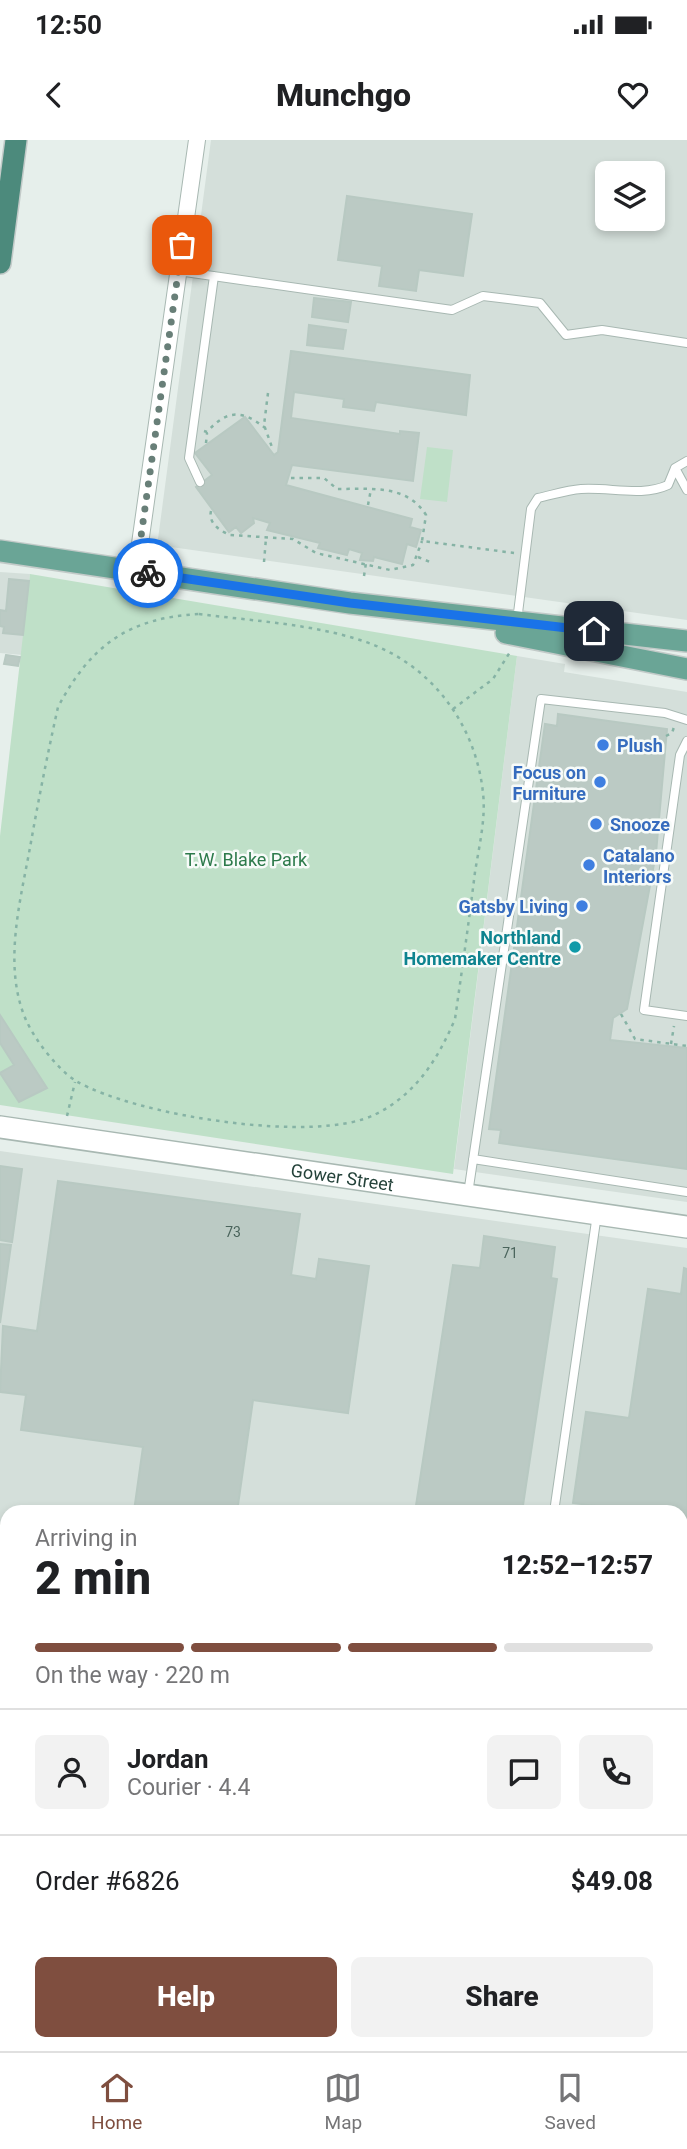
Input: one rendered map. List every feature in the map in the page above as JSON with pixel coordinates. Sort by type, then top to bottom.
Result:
[{"type":"highway","points":[[0,263],[16,140]]},
{"type":"main road","points":[[0,551],[350,603],[687,641]]},
{"type":"main road","points":[[350,603],[687,669]]},
{"type":"street","points":[[136,572],[197,140]]},
{"type":"street","name":"Gower Street","points":[[0,1126],[687,1227]]},
{"type":"lane","points":[[178,271],[452,310],[483,296],[540,303],[566,335],[602,330],[687,343]]},
{"type":"lane","points":[[200,482],[189,458],[214,276]]},
{"type":"lane","points":[[517,622],[531,509],[538,498],[579,489],[616,488],[652,492],[668,485],[675,468],[687,461]]},
{"type":"lane","points":[[675,468],[687,490]]},
{"type":"lane","points":[[468,1194],[541,699],[665,713],[687,720]]},
{"type":"lane","points":[[687,741],[680,755],[644,1010],[687,1016]]},
{"type":"lane","points":[[473,1159],[687,1192]]},
{"type":"lane","points":[[555,1505],[597,1214]]},
{"type":"path","points":[[268,393],[265,428],[273,450]]},
{"type":"path","points":[[206,443],[207,432],[225,415],[235,412],[244,413],[265,428]]},
{"type":"path","points":[[197,430],[207,432]]},
{"type":"path","points":[[211,511],[212,521],[221,531],[293,539],[316,553],[390,570],[413,565],[418,557],[427,520],[423,510],[391,489],[337,489],[324,478],[291,478]]},
{"type":"path","points":[[368,505],[371,489]]},
{"type":"path","points":[[264,562],[266,538]]},
{"type":"path","points":[[422,541],[521,554]]},
{"type":"path","points":[[418,557],[429,562]]},
{"type":"path","points":[[364,576],[366,563]]},
{"type":"path","points":[[199,614],[322,632],[366,642],[400,658],[433,683],[453,709],[476,753],[482,785],[478,854],[455,1019],[442,1050],[423,1078],[399,1101],[373,1116],[340,1125],[297,1129],[177,1113],[130,1104],[75,1081],[49,1054],[26,1021],[17,984],[15,954],[19,911],[58,707],[73,678],[100,647],[134,626],[164,616],[199,614]]},
{"type":"path","points":[[453,709],[494,679],[510,652]]},
{"type":"path","points":[[621,1014],[635,1039],[687,1046]]},
{"type":"path","points":[[671,1044],[676,1014]]},
{"type":"path","points":[[67,1116],[75,1081]]},
{"type":"shaded area","points":[[211,140],[687,140],[687,620],[164,546],[158,539]]},
{"type":"shaded area","points":[[0,572],[30,574],[23,655],[0,653]]},
{"type":"shaded area","points":[[517,656],[565,664],[564,672],[687,692],[687,1202],[454,1169]]},
{"type":"shaded area","points":[[0,1151],[687,1248],[687,1505],[0,1505]]},
{"type":"green space","points":[[427,447],[453,450],[447,502],[420,499]]},
{"type":"green space","name":"T.W. Blake Park","points":[[30,574],[517,656],[453,1174],[0,1105],[0,836]]},
{"type":"building","points":[[347,196],[472,214],[463,276],[419,270],[416,291],[379,286],[382,266],[338,260]]},
{"type":"building","points":[[314,298],[351,302],[348,322],[312,317]]},
{"type":"building","points":[[309,325],[346,330],[343,349],[307,345]]},
{"type":"building","points":[[291,351],[470,375],[466,415],[376,402],[374,411],[343,407],[344,399],[294,392],[291,418],[400,434],[400,431],[419,433],[413,481],[292,465],[286,485],[412,519],[410,527],[421,530],[416,547],[407,544],[402,564],[374,557],[373,561],[360,560],[362,553],[349,549],[347,555],[318,548],[320,543],[267,530],[270,523],[253,518],[254,523],[241,533],[236,527],[229,532],[196,487],[212,475],[195,453],[245,417],[274,455],[278,452]]},
{"type":"building","points":[[9,579],[29,581],[23,635],[3,633],[4,627],[0,626],[0,610],[6,611]]},
{"type":"building","points":[[6,655],[20,657],[18,666],[4,664]]},
{"type":"building","name":"Northland Homemaker Centre","points":[[558,714],[667,729],[656,853],[627,1009],[613,1018],[610,1040],[687,1048],[687,1169],[499,1143],[501,1130],[489,1129],[545,724],[557,726]]},
{"type":"building","points":[[0,1015],[47,1088],[19,1102],[0,1073],[14,1065],[0,1043]]},
{"type":"building","points":[[0,1166],[22,1169],[12,1242],[0,1240]]},
{"type":"building","points":[[58,1181],[300,1214],[291,1275],[316,1279],[319,1259],[369,1266],[348,1413],[253,1400],[238,1505],[135,1505],[143,1447],[21,1430],[26,1395],[0,1392],[3,1326],[37,1331]]},
{"type":"building","points":[[484,1236],[555,1247],[551,1278],[557,1279],[523,1505],[416,1505],[453,1265],[480,1268]]},
{"type":"building","points":[[0,1244],[11,1245],[0,1323]]},
{"type":"building","points":[[684,1268],[687,1269],[687,1505],[573,1503],[586,1412],[629,1418],[648,1289],[681,1294]]},
{"type":"way so far","points":[[148,573],[136,572],[182,245]]},
{"type":"place","name":"Plush","points":[[603,745]]},
{"type":"place","name":"Focus on Furniture","points":[[600,782]]},
{"type":"place","name":"Snooze","points":[[596,824]]},
{"type":"place","name":"Catalano Interiors","points":[[589,865]]},
{"type":"place","name":"Gatsby Living","points":[[582,906]]},
{"type":"place","name":"Northland Homemaker Centre","points":[[575,947]]},
{"type":"route","points":[[148,573],[350,603],[594,631]]}]
